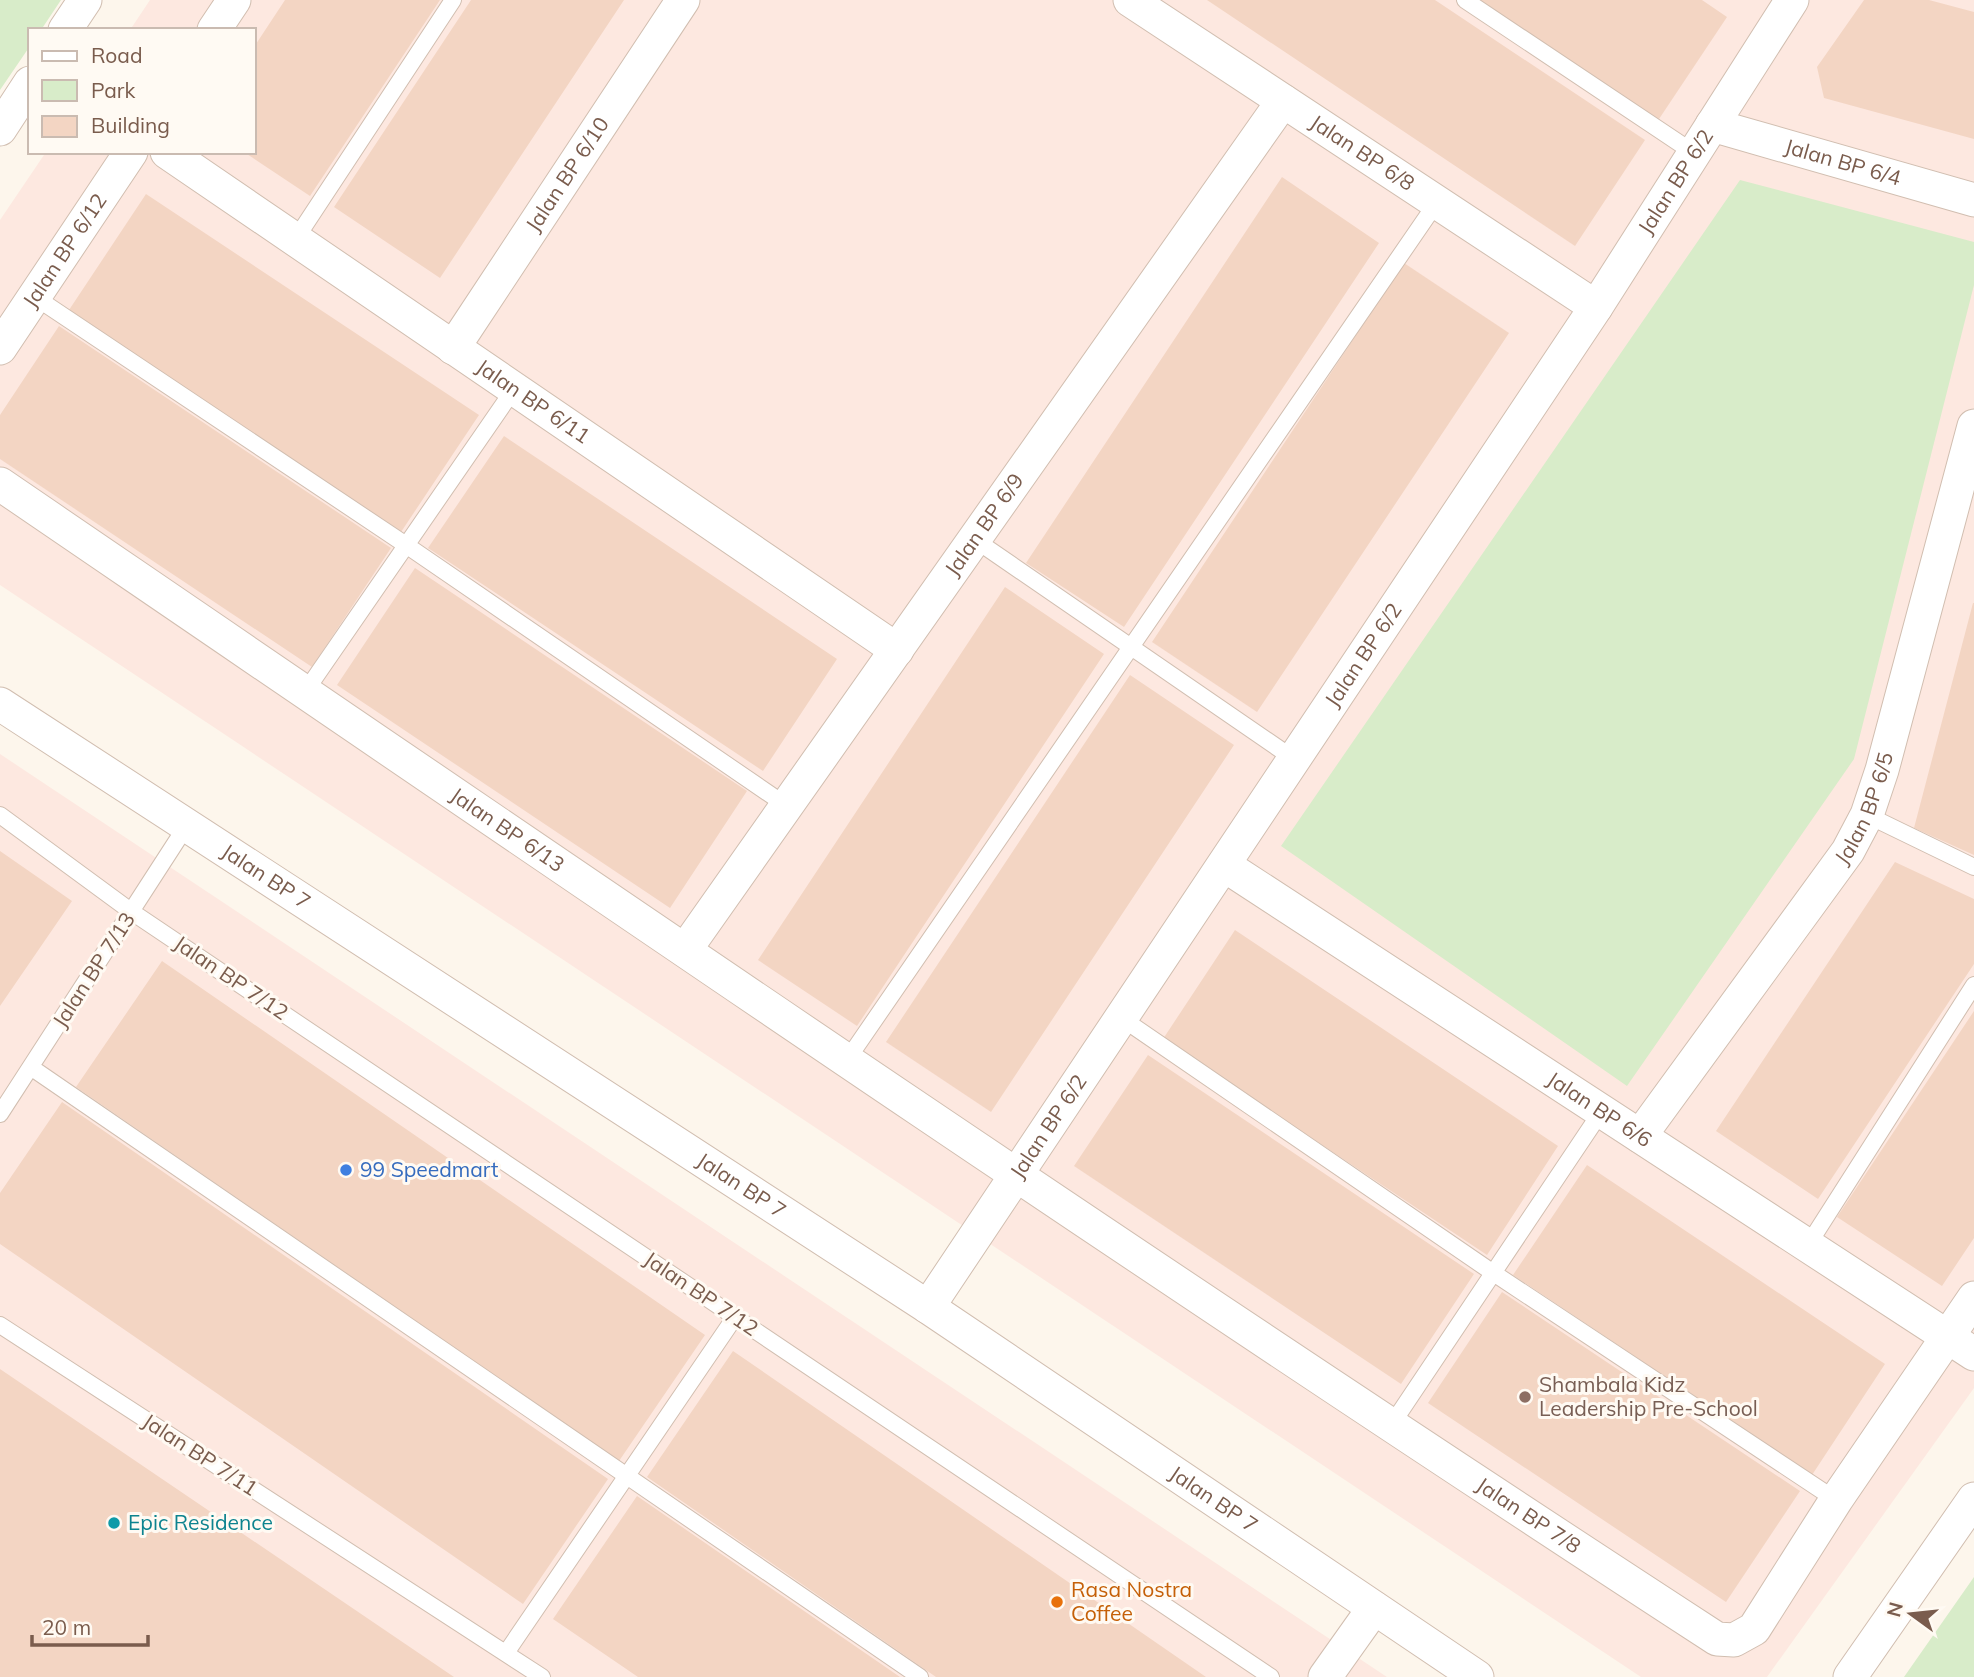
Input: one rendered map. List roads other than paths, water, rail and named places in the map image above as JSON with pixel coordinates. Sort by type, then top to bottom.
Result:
[{"type":"street","points":[[66,28],[85,0]]},
{"type":"street","points":[[215,28],[234,0]]},
{"type":"street","name":"Jalan BP 6/10","points":[[453,348],[683,0]]},
{"type":"street","name":"Jalan BP 6/8","points":[[1129,0],[1596,307]]},
{"type":"street","name":"Jalan BP 6/2","points":[[928,1307],[1596,307],[1712,125],[1785,2]]},
{"type":"street","points":[[0,129],[28,86]]},
{"type":"street","name":"Jalan BP 6/9","points":[[685,950],[1283,101]]},
{"type":"street","name":"Jalan BP 6/4","points":[[1712,125],[1974,200]]},
{"type":"street","name":"Jalan BP 6/12","points":[[0,348],[130,154]]},
{"type":"street","name":"Jalan BP 6/11","points":[[170,154],[897,650]]},
{"type":"street","name":"Jalan BP 6/5","points":[[1640,1136],[1848,851],[1867,815],[1974,426]]},
{"type":"street","name":"Jalan BP 6/13","points":[[0,484],[1016,1175]]},
{"type":"street","name":"Jalan BP 7","points":[[0,704],[928,1307],[1477,1677]]},
{"type":"street","name":"Jalan BP 6/6","points":[[1224,865],[1961,1345]]},
{"type":"street","name":"Jalan BP 7/8","points":[[1016,1175],[1390,1427],[1717,1639],[1734,1640],[1754,1629],[1836,1500],[1961,1345],[1974,1298]]},
{"type":"street","points":[[1850,1677],[1974,1500]]},
{"type":"street","points":[[1325,1677],[1374,1608]]},
{"type":"lane","points":[[295,240],[453,0]]},
{"type":"lane","points":[[1465,0],[1694,153]]},
{"type":"lane","points":[[846,1060],[1437,202]]},
{"type":"lane","points":[[34,297],[406,545],[787,806]]},
{"type":"lane","points":[[305,692],[514,389]]},
{"type":"lane","points":[[974,539],[1294,759]]},
{"type":"lane","points":[[1867,815],[1974,867]]},
{"type":"lane","name":"Jalan BP 7/12","points":[[0,816],[132,912],[1271,1677]]},
{"type":"lane","name":"Jalan BP 7/13","points":[[0,1114],[32,1069],[187,825]]},
{"type":"lane","points":[[1808,1245],[1974,985]]},
{"type":"lane","points":[[1120,1017],[1492,1272],[1836,1500]]},
{"type":"lane","points":[[32,1069],[920,1677]]},
{"type":"lane","points":[[1390,1427],[1601,1112]]},
{"type":"lane","points":[[506,1653],[735,1317]]},
{"type":"lane","name":"Jalan BP 7/11","points":[[0,1325],[542,1677]]},
{"type":"place","name":"99 Speedmart","points":[[346,1170]]},
{"type":"place","name":"Shambala Kidz Leadership Pre-School","points":[[1525,1397]]},
{"type":"place","name":"Epic Residence","points":[[114,1523]]},
{"type":"place","name":"Rasa Nostra Coffee","points":[[1057,1602]]}]
